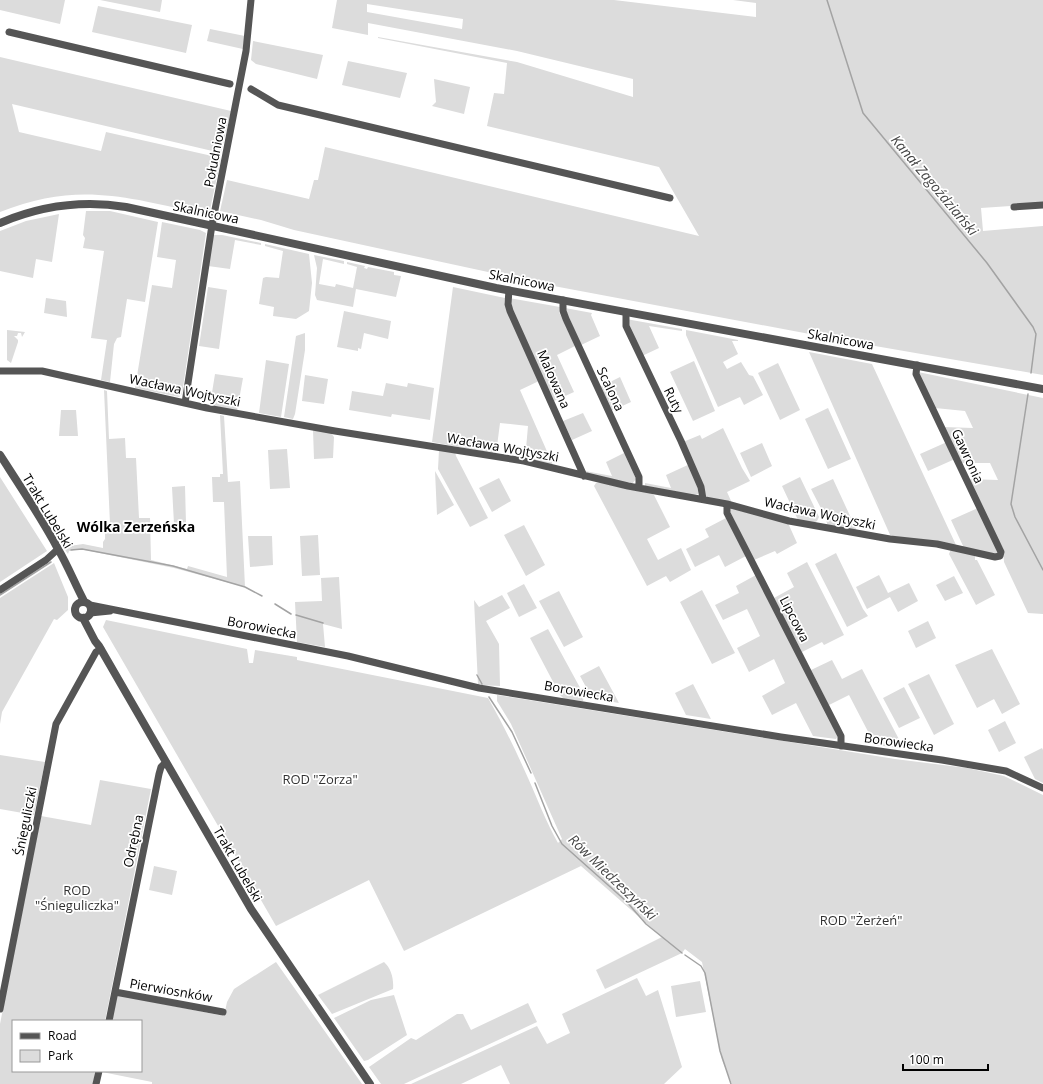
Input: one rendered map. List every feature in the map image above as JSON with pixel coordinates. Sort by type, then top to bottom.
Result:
[{"type":"street","name":"Południowa","points":[[185,403],[212,225],[246,51],[251,0]]},
{"type":"street","points":[[9,32],[230,84]]},
{"type":"street","points":[[251,89],[278,105],[670,198]]},
{"type":"street","name":"Skalnicowa","points":[[0,223],[46,208],[89,204],[126,207],[509,290],[1043,389]]},
{"type":"street","points":[[1014,207],[1043,205]]},
{"type":"street","name":"Malowana","points":[[509,290],[508,304],[510,311],[584,476]]},
{"type":"street","name":"Scalona","points":[[563,300],[563,311],[566,319],[639,477],[638,488]]},
{"type":"street","name":"Ruty","points":[[626,312],[626,326],[681,441],[701,487],[703,499]]},
{"type":"street","name":"Gawronia","points":[[917,365],[916,374],[1000,552],[1000,556]]},
{"type":"street","name":"Wacława Wojtyszki","points":[[0,371],[42,371],[185,403],[335,431],[524,461],[638,488],[727,504],[821,528],[890,539],[925,542],[995,557],[1000,556]]},
{"type":"street","name":"Trakt Lubelski","points":[[0,455],[58,549],[73,580],[72,584],[86,609],[100,648],[260,925],[370,1084]]},
{"type":"street","name":"Lipcowa","points":[[727,504],[728,513],[841,736],[841,746]]},
{"type":"street","points":[[0,590],[46,560],[58,549]]},
{"type":"street","name":"Borowiecka","points":[[86,609],[131,612],[348,656],[479,688],[1006,771],[1043,788]]},
{"type":"street","name":"Śnieguliczki","points":[[0,1009],[56,724],[96,652],[100,648]]},
{"type":"street","name":"Odrębna","points":[[109,1020],[158,774],[161,767],[166,762]]},
{"type":"street","name":"Pierwiosnków","points":[[115,992],[222,1012]]},
{"type":"street","points":[[96,1084],[99,1072]]},
{"type":"green space","points":[[0,0],[65,0],[60,24],[0,10]]},
{"type":"green space","points":[[100,0],[162,0],[160,12]]},
{"type":"green space","points":[[337,0],[614,0],[756,17],[756,3],[733,0],[1043,0],[1043,204],[981,208],[983,231],[1043,226],[1043,375],[852,342],[543,284],[294,230],[261,220],[220,211],[227,180],[309,199],[314,180],[318,180],[325,147],[699,236],[659,167],[487,126],[494,93],[504,94],[507,63],[378,37],[517,62],[633,97],[633,79],[517,51],[368,23],[368,35],[332,28]],"holes":[[[367,4],[463,19],[462,29],[367,12]]]},
{"type":"green space","points":[[98,6],[192,25],[186,53],[92,32]]},
{"type":"green space","points":[[210,29],[245,36],[243,49],[207,41]]},
{"type":"green space","points":[[253,41],[323,55],[317,79],[256,64],[251,60]]},
{"type":"green space","points":[[0,57],[231,111],[221,153],[12,104],[19,132],[101,151],[106,132],[221,158],[210,210],[204,213],[199,213],[122,197],[76,195],[52,197],[0,212]]},
{"type":"green space","points":[[348,61],[407,73],[400,98],[342,85]]},
{"type":"green space","points":[[434,79],[470,87],[464,114],[432,106],[436,102]]},
{"type":"green space","points":[[86,211],[110,211],[158,222],[145,302],[127,299],[121,337],[117,338],[114,344],[110,382],[101,380],[107,340],[91,338],[104,251],[83,248]]},
{"type":"green space","points":[[59,214],[52,262],[36,259],[33,278],[0,271],[0,231],[26,221]]},
{"type":"green space","points":[[162,222],[200,230],[206,233],[182,394],[179,397],[135,388],[152,285],[172,288],[176,260],[157,257]]},
{"type":"green space","points":[[213,235],[222,235],[261,243],[261,245],[235,240],[230,269],[208,266]]},
{"type":"green space","points":[[265,244],[309,254],[312,283],[309,311],[296,319],[273,316],[274,307],[259,304],[263,278],[279,278],[283,251],[265,246]]},
{"type":"green space","points":[[314,255],[344,261],[344,264],[323,259],[319,284],[335,287],[336,284],[353,288],[357,267],[347,264],[347,262],[365,266],[364,268],[367,269],[368,267],[394,272],[394,275],[401,276],[396,297],[356,289],[353,307],[317,300],[315,295],[317,268]]},
{"type":"green space","points":[[208,287],[227,290],[219,349],[199,346]]},
{"type":"green space","points":[[453,287],[505,298],[504,303],[539,381],[520,390],[553,465],[525,460],[528,426],[500,423],[496,454],[432,442]]},
{"type":"green space","points":[[46,298],[66,301],[67,317],[44,313]]},
{"type":"green space","points":[[509,298],[560,307],[559,312],[575,346],[557,355],[574,392],[554,401],[512,310]]},
{"type":"green space","points":[[565,308],[592,313],[591,315],[600,336],[581,345]]},
{"type":"green space","points":[[344,311],[391,321],[388,339],[364,333],[361,349],[358,348],[358,351],[337,347]]},
{"type":"green space","points":[[626,319],[682,329],[682,331],[649,326],[659,348],[642,356]]},
{"type":"green space","points":[[7,330],[25,332],[22,337],[21,333],[14,336],[18,342],[11,363],[7,360]]},
{"type":"green space","points":[[686,330],[738,340],[732,341],[738,354],[723,362],[727,369],[741,362],[749,375],[753,376],[763,395],[744,405],[740,397],[718,407],[686,335]]},
{"type":"green space","points":[[305,333],[305,350],[293,419],[284,417],[296,336]]},
{"type":"green space","points":[[809,352],[872,364],[956,545],[891,537]]},
{"type":"green space","points":[[266,360],[289,364],[281,417],[259,413]]},
{"type":"green space","points":[[694,361],[715,411],[693,421],[670,372]]},
{"type":"green space","points":[[778,363],[800,410],[780,420],[758,373]]},
{"type":"green space","points":[[918,372],[1043,398],[1043,614],[1028,613],[1004,562],[1003,548],[992,530],[968,479],[998,480],[990,463],[960,463],[943,427],[973,428],[965,411],[935,408]]},
{"type":"green space","points":[[215,374],[243,378],[237,411],[210,405]]},
{"type":"green space","points":[[305,375],[328,379],[324,404],[302,401]]},
{"type":"green space","points":[[620,377],[631,402],[611,411],[600,387]]},
{"type":"green space","points":[[386,383],[407,387],[408,383],[434,388],[430,420],[392,414],[391,417],[349,410],[352,391],[383,396]]},
{"type":"green space","points":[[104,390],[107,391],[109,439],[125,438],[126,458],[136,458],[139,518],[150,518],[151,560],[187,569],[188,566],[227,577],[224,502],[213,502],[212,477],[220,477],[220,474],[223,474],[220,415],[224,416],[228,482],[240,481],[245,587],[174,568],[80,549],[69,551],[68,554],[63,547],[83,544],[103,548],[103,542],[105,539],[105,524],[110,524]]},
{"type":"green space","points":[[828,408],[851,459],[828,469],[805,419]]},
{"type":"green space","points":[[61,410],[76,410],[78,436],[59,436]]},
{"type":"green space","points":[[583,413],[592,431],[572,440],[563,421]]},
{"type":"green space","points":[[723,428],[742,468],[750,481],[727,492],[732,503],[707,498],[683,442],[700,435],[702,439]]},
{"type":"green space","points":[[313,430],[331,433],[334,437],[333,458],[314,459]]},
{"type":"green space","points":[[947,442],[955,459],[928,471],[920,454]]},
{"type":"green space","points":[[762,443],[772,466],[751,477],[740,453]]},
{"type":"green space","points":[[287,449],[290,488],[270,489],[268,450]]},
{"type":"green space","points":[[439,450],[455,452],[488,518],[470,527],[438,469]]},
{"type":"green space","points":[[624,453],[636,479],[632,484],[588,475],[585,471],[612,476],[606,462]]},
{"type":"green space","points":[[690,464],[699,490],[698,494],[693,495],[645,486],[645,483],[671,488],[666,475]]},
{"type":"green space","points":[[435,471],[454,505],[437,515]]},
{"type":"green space","points":[[0,477],[47,551],[0,582]]},
{"type":"green space","points":[[800,477],[819,517],[817,521],[812,524],[798,520],[782,486]]},
{"type":"green space","points":[[499,478],[511,501],[492,512],[479,488]]},
{"type":"green space","points":[[833,479],[857,531],[828,527],[825,516],[811,489]]},
{"type":"green space","points":[[601,482],[649,492],[654,495],[670,527],[647,539],[658,560],[681,548],[691,570],[670,582],[666,576],[647,586],[594,486],[596,483]]},
{"type":"green space","points":[[185,486],[186,523],[174,524],[172,487]]},
{"type":"green space","points":[[732,508],[788,523],[797,543],[777,554],[775,551],[754,560],[731,513],[730,510]]},
{"type":"green space","points":[[978,508],[998,552],[997,554],[964,548],[951,520]]},
{"type":"green space","points":[[726,518],[746,556],[725,567],[719,555],[695,567],[686,549],[709,537],[705,529]]},
{"type":"green space","points":[[524,525],[545,565],[526,576],[504,535]]},
{"type":"green space","points":[[318,535],[320,575],[302,576],[300,536]]},
{"type":"green space","points":[[248,536],[272,536],[273,565],[250,567]]},
{"type":"green space","points":[[951,549],[975,554],[975,560],[977,560],[995,595],[976,605],[949,554]]},
{"type":"green space","points":[[836,553],[863,609],[868,616],[847,627],[815,564]]},
{"type":"green space","points":[[807,562],[844,635],[824,645],[822,642],[802,652],[774,598],[794,587],[787,573]]},
{"type":"green space","points":[[54,563],[68,597],[68,610],[57,620],[54,619],[2,712],[0,724],[0,598]]},
{"type":"green space","points":[[756,575],[838,736],[836,739],[813,736],[796,703],[772,715],[762,696],[785,683],[774,659],[749,672],[737,648],[760,636],[747,609],[723,620],[715,605],[739,593],[736,586]]},
{"type":"green space","points":[[879,575],[888,593],[909,583],[918,601],[898,612],[890,597],[867,609],[856,587]]},
{"type":"green space","points":[[954,576],[963,593],[945,601],[936,585]]},
{"type":"green space","points":[[339,577],[342,629],[323,624],[325,647],[297,642],[295,602],[322,601],[321,578]]},
{"type":"green space","points":[[524,584],[537,608],[519,617],[507,593]]},
{"type":"green space","points":[[702,590],[735,653],[712,664],[680,602]]},
{"type":"green space","points":[[559,591],[583,637],[564,647],[539,601]]},
{"type":"green space","points":[[502,595],[510,608],[486,621],[499,644],[500,686],[478,685],[474,600],[479,607]]},
{"type":"green space","name":"ROD \"Żerżeń\"","points":[[106,620],[247,649],[249,663],[253,663],[255,650],[297,657],[297,660],[488,698],[514,748],[558,843],[562,839],[511,724],[497,701],[497,695],[895,759],[967,768],[1004,776],[1043,795],[1043,1084],[732,1084],[722,1060],[702,962],[685,949],[682,953],[605,989],[596,970],[662,937],[581,866],[404,951],[369,880],[276,926],[103,627]]},
{"type":"green space","points":[[928,621],[936,638],[916,648],[908,631]]},
{"type":"green space","points":[[548,629],[584,695],[583,701],[564,699],[560,695],[530,638]]},
{"type":"green space","points":[[992,649],[1020,704],[1002,714],[994,699],[977,708],[955,665]]},
{"type":"green space","points":[[832,660],[842,679],[862,669],[902,745],[899,748],[875,745],[849,695],[829,705],[811,670]]},
{"type":"green space","points":[[599,666],[619,703],[592,698],[580,676]]},
{"type":"green space","points":[[929,674],[954,724],[934,735],[908,684]]},
{"type":"green space","points":[[693,684],[711,719],[686,715],[675,693]]},
{"type":"green space","points":[[904,687],[920,718],[899,728],[883,698]]},
{"type":"green space","points":[[1005,721],[1016,743],[999,752],[988,730]]},
{"type":"green space","points":[[1042,748],[1043,783],[1035,779],[1024,757]]},
{"type":"green space","points":[[0,755],[45,762],[34,815],[0,809]]},
{"type":"green space","name":"ROD \"Śnieguliczka\"","points":[[100,780],[151,789],[105,1020],[12,1020],[12,1072],[95,1072],[93,1084],[0,1084],[0,1024],[41,816],[91,825]]},
{"type":"green space","points":[[154,866],[177,871],[172,895],[149,890]]},
{"type":"green space","points":[[276,962],[362,1084],[152,1084],[152,1082],[102,1072],[142,1072],[142,1020],[112,1020],[117,995],[224,1016],[227,1002],[234,989]]},
{"type":"green space","points":[[384,962],[392,974],[393,989],[332,1014],[318,995]]},
{"type":"green space","points":[[637,978],[646,996],[658,990],[682,1067],[664,1084],[510,1084],[501,1065],[461,1084],[411,1084],[537,1026],[547,1044],[570,1033],[562,1014]]},
{"type":"green space","points":[[700,981],[706,1012],[676,1017],[671,986]]},
{"type":"green space","points":[[394,995],[407,1035],[368,1060],[364,1061],[334,1018],[371,1000]]},
{"type":"green space","points":[[528,1003],[537,1022],[404,1084],[381,1084],[369,1067],[411,1038],[416,1040],[457,1014],[463,1014],[471,1030]]},
{"type":"waterway","name":"Kanał Zagoździański","points":[[827,0],[863,113],[987,263],[1033,327],[1036,334],[1031,373]]},
{"type":"waterway","name":"Kanał Zagoździański","points":[[1028,394],[1011,504],[1015,517],[1043,570]]},
{"type":"waterway","name":"Rów Miedzeszyński","points":[[71,550],[82,549],[173,566],[245,587],[262,596]]},
{"type":"waterway","name":"Rów Miedzeszyński","points":[[0,595],[51,562]]},
{"type":"waterway","name":"Rów Miedzeszyński","points":[[275,604],[291,614]]},
{"type":"waterway","name":"Rów Miedzeszyński","points":[[296,615],[323,623]]},
{"type":"waterway","name":"Rów Miedzeszyński","points":[[477,675],[482,684]]},
{"type":"waterway","name":"Rów Miedzeszyński","points":[[489,697],[512,732],[531,773]]},
{"type":"waterway","name":"Rów Miedzeszyński","points":[[535,783],[552,826],[562,844],[626,901],[646,924],[682,953]]},
{"type":"waterway","name":"Rów Miedzeszyński","points":[[685,955],[701,966],[705,973],[720,1051],[731,1084]]},
{"type":"district","name":"Wólka Zerzeńska","points":[[136,526]]},
{"type":"park label","name":"ROD \"Zorza\"","points":[[320,779]]}]
